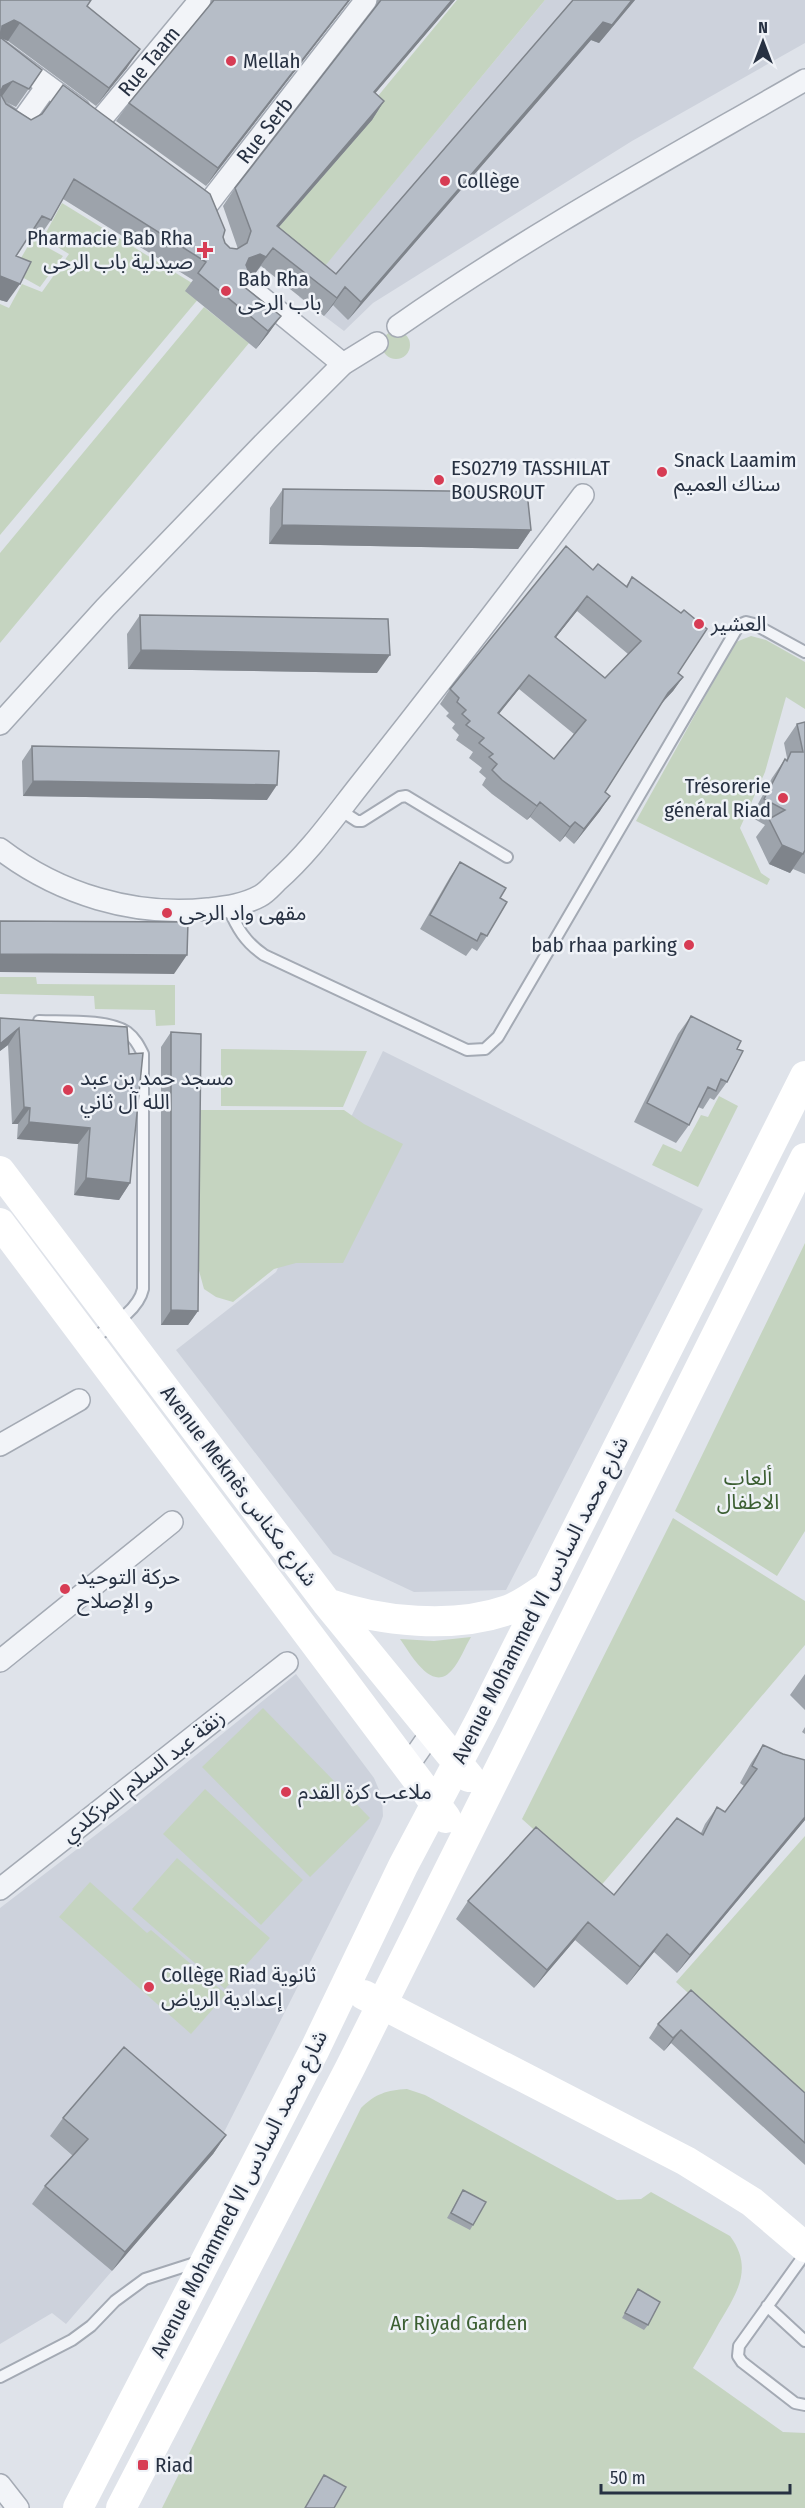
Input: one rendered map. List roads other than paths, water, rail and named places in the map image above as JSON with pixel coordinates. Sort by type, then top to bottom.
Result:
[{"type":"main road","name":"Avenue Mohammed VI شارع محمد السادس","points":[[78,2508],[346,1985],[435,1803],[548,1587],[805,1076]]},
{"type":"main road","name":"Avenue Mohammed VI شارع محمد السادس","points":[[121,2508],[382,2004],[805,1158]]},
{"type":"main road","name":"Avenue Meknès شارع مكناس","points":[[0,1171],[327,1603],[456,1764],[485,1795]]},
{"type":"main road","name":"Avenue Meknès شارع مكناس","points":[[0,1223],[463,1840]]},
{"type":"main road","points":[[327,1603],[349,1611],[405,1619],[470,1618],[508,1610],[548,1587]]},
{"type":"main road","points":[[346,1985],[686,2160],[752,2202],[805,2247]]},
{"type":"street","name":"Rue Taam","points":[[47,86],[105,129],[200,0]]},
{"type":"street","name":"Rue Serb","points":[[189,190],[212,213],[366,0]]},
{"type":"street","points":[[0,51],[47,86],[19,125],[0,112]]},
{"type":"street","points":[[398,326],[492,263],[566,218],[805,80]]},
{"type":"street","points":[[246,285],[343,364]]},
{"type":"street","points":[[0,724],[121,592],[343,364],[377,343]]},
{"type":"street","points":[[0,849],[68,888],[115,905],[189,911],[228,907],[261,896],[310,848],[506,598],[583,495]]},
{"type":"street","points":[[0,1445],[79,1400]]},
{"type":"street","points":[[0,1661],[172,1522]]},
{"type":"street","name":"زنقة عبد السلام المزكلدي","points":[[0,1889],[287,1663]]},
{"type":"street","points":[[408,1766],[431,1733]]},
{"type":"street","points":[[0,2485],[18,2508]]},
{"type":"lane","points":[[228,907],[242,936],[264,955],[467,1050],[485,1049],[498,1037],[739,625],[746,622],[754,624],[805,652]]},
{"type":"lane","points":[[340,810],[357,821],[362,821],[400,797],[406,796],[507,857]]},
{"type":"lane","points":[[23,1020],[116,1027],[128,1033],[137,1042],[143,1054],[143,1289],[138,1302],[115,1323],[89,1341]]},
{"type":"lane","points":[[805,2254],[739,2346],[738,2356],[742,2362],[795,2403],[805,2405]]},
{"type":"lane","points":[[0,2377],[72,2340],[92,2326],[115,2301],[145,2280],[206,2259]]},
{"type":"lane","points":[[767,2306],[805,2341]]},
{"type":"place","name":"Mellah","points":[[231,61]]},
{"type":"place","name":"Collège","points":[[445,181]]},
{"type":"place","name":"Pharmacie Bab Rha صيدلية باب الرحى","points":[[205,250]]},
{"type":"place","name":"Bab Rha باب الرحى","points":[[226,291]]},
{"type":"place","name":"Snack Laamim سناك العميم","points":[[662,472]]},
{"type":"place","name":"ES02719 TASSHILAT BOUSROUT","points":[[439,480]]},
{"type":"place","name":"العشير","points":[[699,624]]},
{"type":"place","name":"Trésorerie général Riad","points":[[783,798]]},
{"type":"place","name":"مقهى واد الرحى","points":[[167,913]]},
{"type":"place","name":"bab rhaa parking","points":[[689,945]]},
{"type":"place","name":"مسجد حمد بن عبد الله آل ثاني","points":[[68,1090]]},
{"type":"place","name":"حركة التوحيد و الإصلاح","points":[[65,1589]]},
{"type":"place","name":"ملاعب كرة القدم","points":[[286,1792]]},
{"type":"place","name":"Collège Riad ثانوية إعدادية الرياض","points":[[149,1987]]},
{"type":"place","name":"Riad","points":[[143,2465]]},
{"type":"park label","name":"ألعاب الاطفال","points":[[748,1490]]},
{"type":"park label","name":"Ar Riyad Garden","points":[[459,2323]]}]
